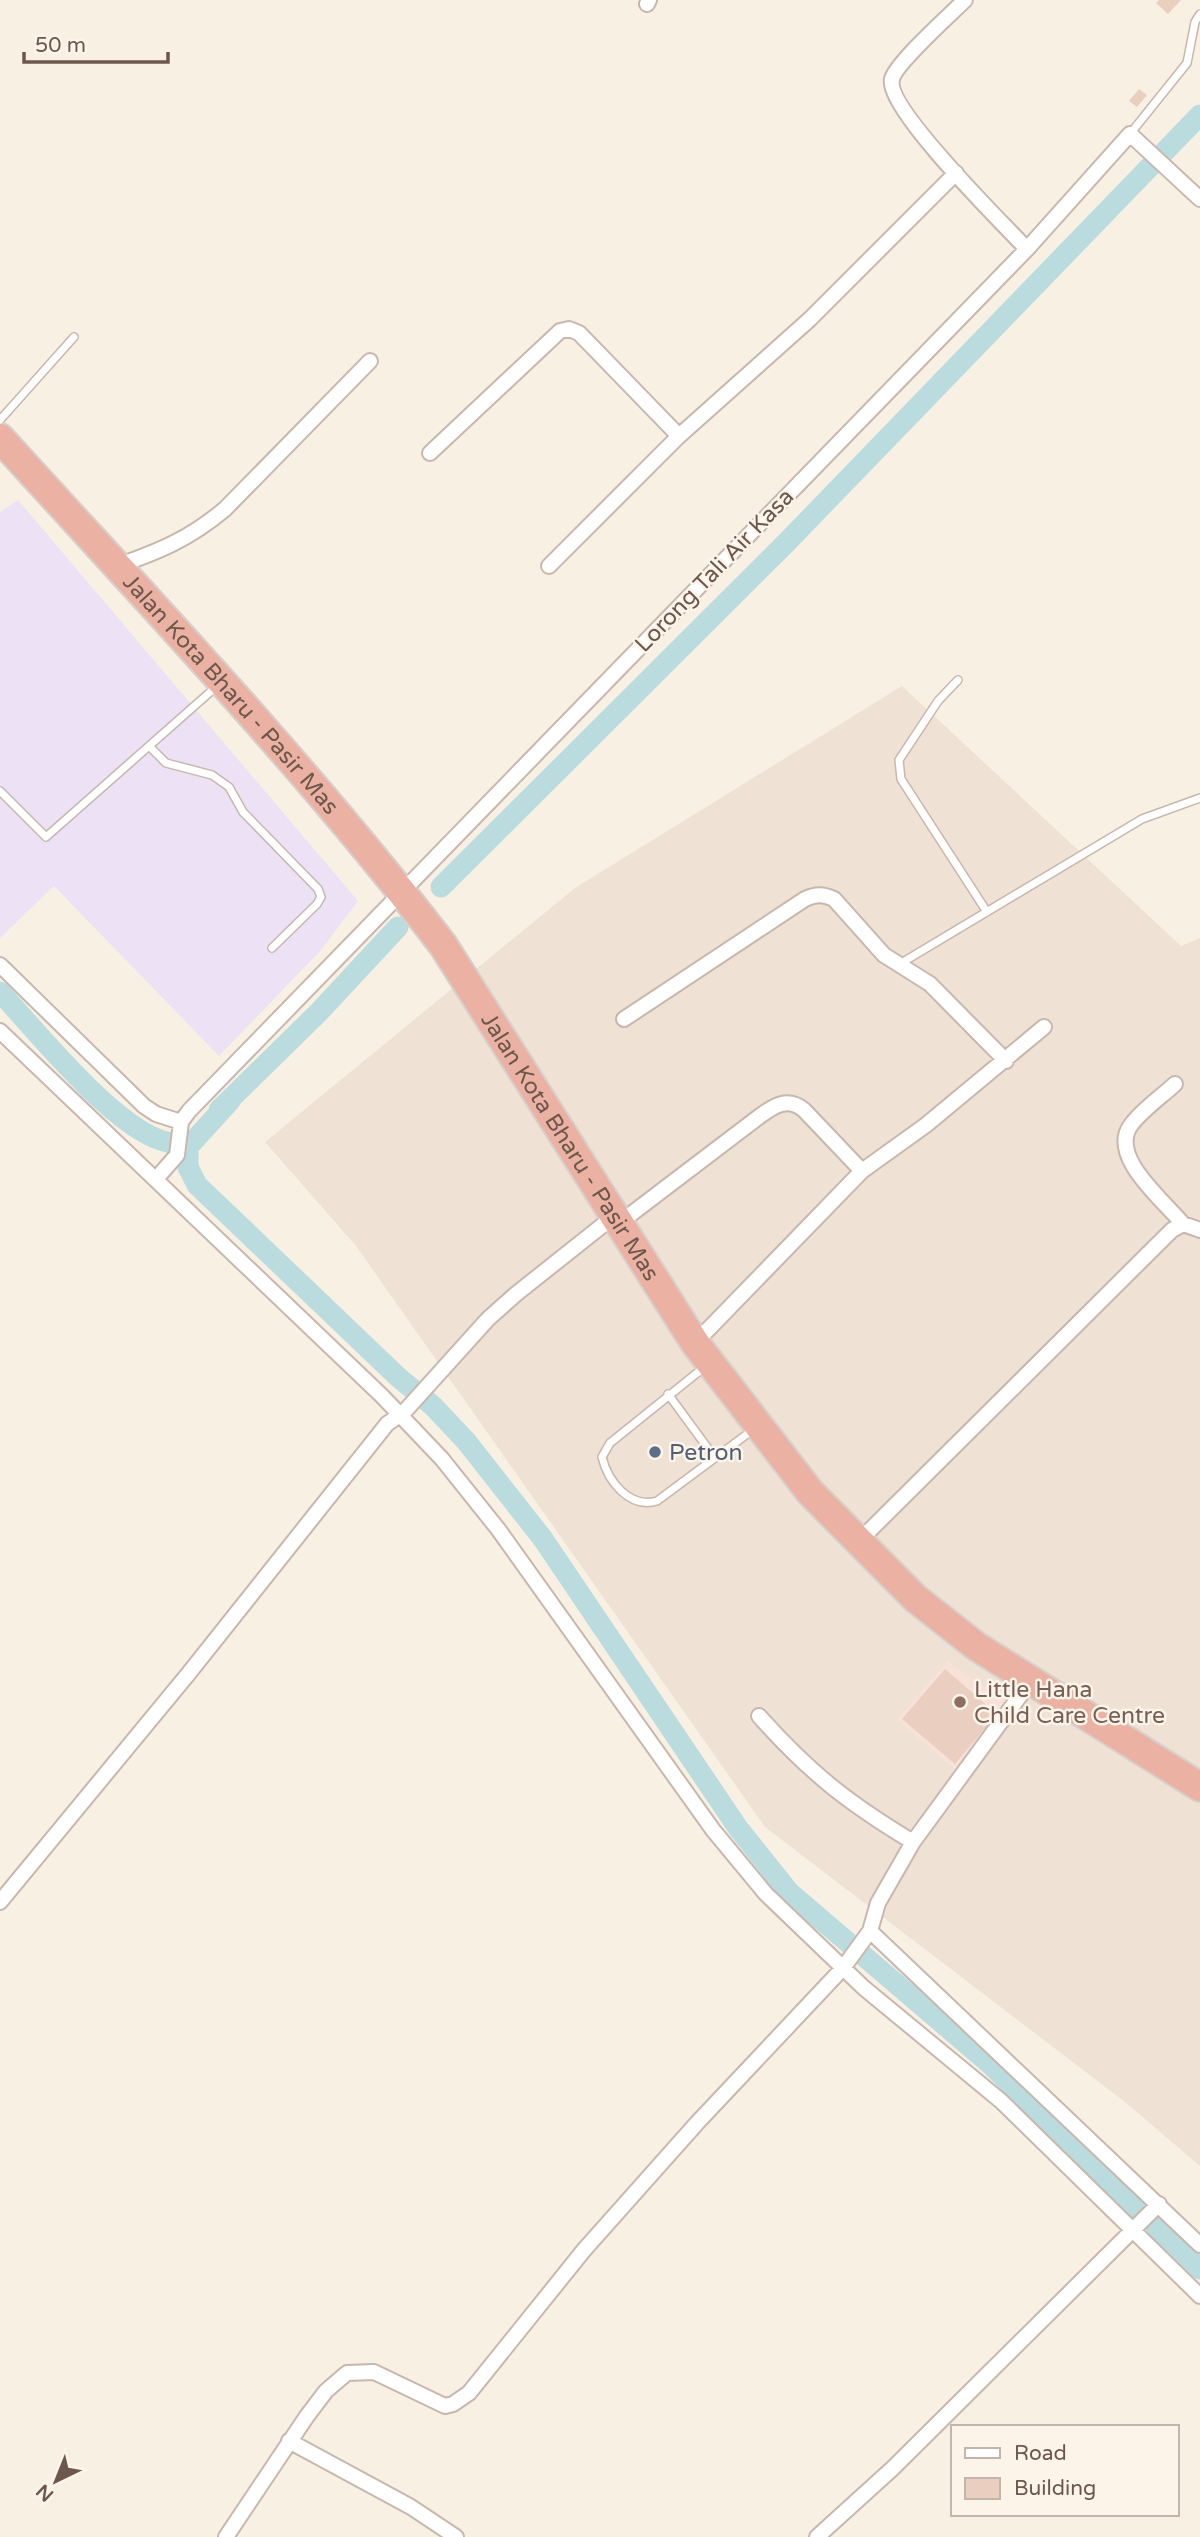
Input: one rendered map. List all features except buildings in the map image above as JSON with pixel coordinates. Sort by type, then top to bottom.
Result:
[{"type":"highway","name":"Jalan Kota Bharu - Pasir Mas","points":[[0,438],[117,566],[404,893],[479,999],[616,1220],[703,1353],[757,1426],[858,1542],[915,1598],[976,1646],[1200,1787]]},
{"type":"street","points":[[965,0],[901,64],[892,79],[894,95],[956,173],[1027,249]]},
{"type":"street","points":[[1130,134],[1200,200]]},
{"type":"street","name":"Lorong Tali Air Kasa","points":[[181,1122],[1027,249],[1130,134]]},
{"type":"street","points":[[549,566],[679,436],[810,319],[956,173]]},
{"type":"street","points":[[430,453],[560,331],[569,329],[579,333],[679,436]]},
{"type":"street","points":[[117,566],[172,547],[201,529],[225,509],[370,361]]},
{"type":"street","points":[[624,1019],[816,894],[834,900],[872,943],[898,965],[915,974],[946,998],[1006,1061]]},
{"type":"street","points":[[0,965],[144,1105],[156,1114],[181,1122],[177,1155],[160,1176]]},
{"type":"street","points":[[703,1353],[862,1171],[901,1144],[1006,1061],[1044,1027]]},
{"type":"street","points":[[0,1031],[160,1176],[405,1411],[498,1529],[739,1864],[1001,2101],[1136,2229],[1200,2296]]},
{"type":"street","points":[[1175,1084],[1131,1125],[1124,1139],[1124,1153],[1183,1224],[1200,1230]]},
{"type":"street","points":[[0,1902],[190,1673],[387,1424],[405,1411],[488,1319],[565,1253],[616,1220],[760,1116],[786,1102],[795,1103],[804,1110],[862,1171]]},
{"type":"street","points":[[858,1542],[1172,1230],[1183,1224]]},
{"type":"street","points":[[226,2537],[289,2441],[326,2391],[347,2372],[374,2372],[444,2406],[461,2400],[584,2250],[697,2123],[847,1963],[868,1934],[878,1903],[913,1842],[1030,1682]]},
{"type":"street","points":[[759,1717],[821,1781],[850,1804],[913,1842]]},
{"type":"street","points":[[868,1934],[1200,2245]]},
{"type":"street","points":[[817,2537],[893,2468],[1136,2229],[1156,2206]]},
{"type":"street","points":[[289,2441],[411,2507],[456,2537]]},
{"type":"lane","points":[[1130,134],[1188,63],[1195,22],[1200,14]]},
{"type":"lane","points":[[0,421],[74,337]]},
{"type":"lane","points":[[958,680],[938,701],[899,760],[901,779],[987,912]]},
{"type":"lane","points":[[0,791],[46,837],[220,683]]},
{"type":"lane","points":[[149,746],[166,763],[212,775],[229,787],[243,812],[318,889],[321,897],[317,904],[272,948]]},
{"type":"lane","points":[[898,965],[1142,819],[1200,798]]},
{"type":"lane","points":[[703,1353],[668,1394],[610,1443],[602,1457],[605,1470],[630,1500],[644,1505],[657,1501],[757,1426]]},
{"type":"lane","points":[[668,1394],[715,1458]]},
{"type":"shaded area","points":[[18,500],[358,901],[321,950],[219,1056],[54,886],[0,938],[0,512]]},
{"type":"shaded area","points":[[902,686],[1181,946],[1200,938],[1200,2166],[1125,2102],[765,1827],[356,1246],[265,1142],[575,888]]},
{"type":"shaded area","points":[[947,1661],[1008,1702],[956,1770],[897,1720]]},
{"type":"waterway","points":[[441,887],[786,543],[1200,115]]},
{"type":"waterway","points":[[219,1110],[319,1012],[398,927]]},
{"type":"waterway","points":[[0,992],[107,1105],[154,1138],[175,1143]]},
{"type":"waterway","points":[[230,1101],[188,1147],[188,1167],[197,1185],[398,1377],[433,1406],[466,1441],[543,1539],[738,1828],[789,1892],[990,2064],[1200,2269]]},
{"type":"place","name":"Petron","points":[[655,1452]]},
{"type":"place","name":"Little Hana Child Care Centre","points":[[960,1702]]}]
